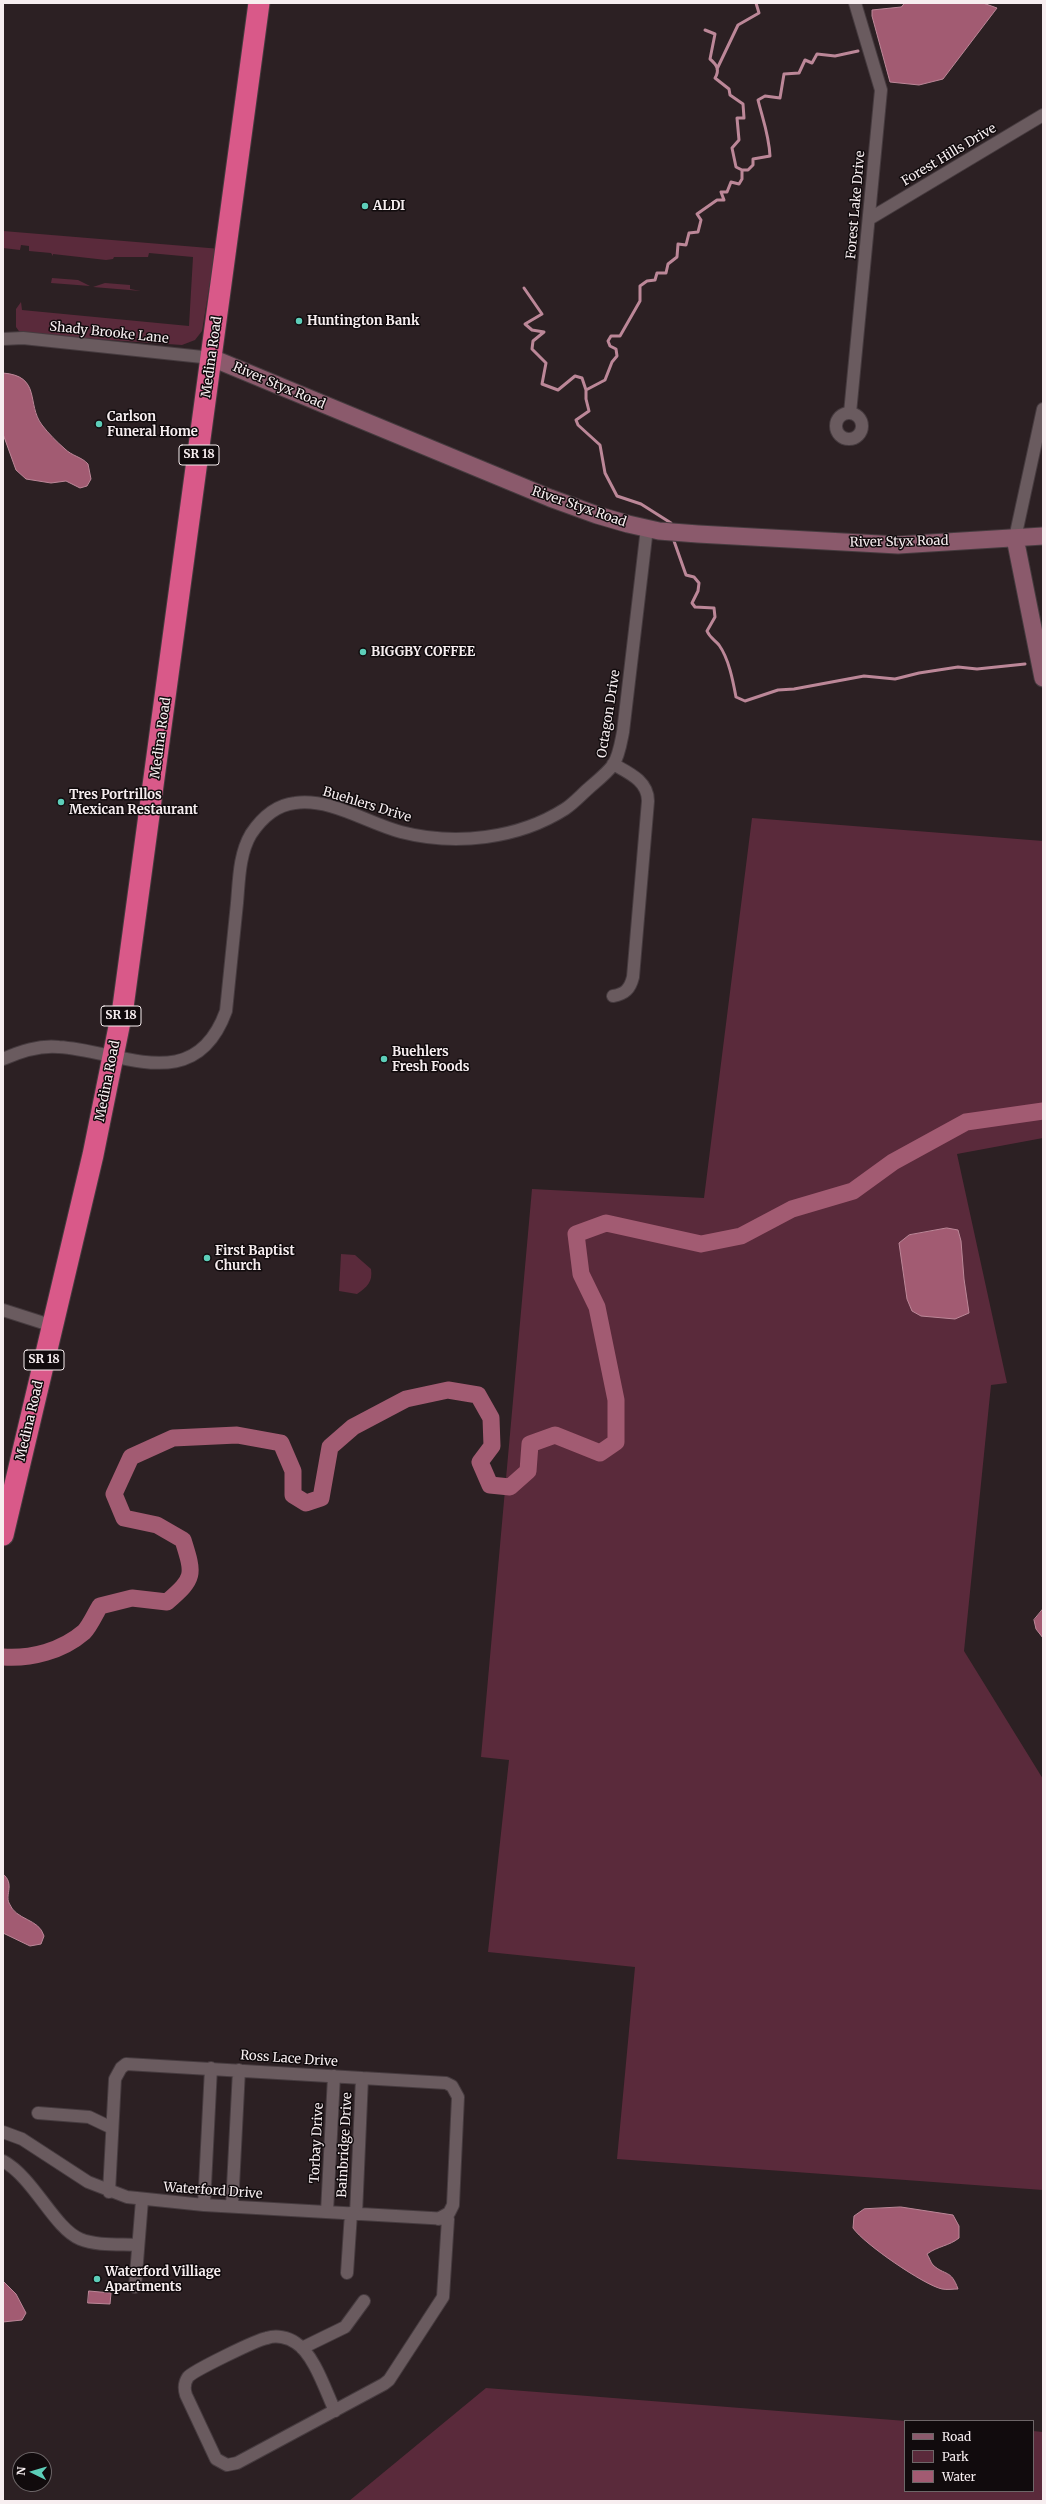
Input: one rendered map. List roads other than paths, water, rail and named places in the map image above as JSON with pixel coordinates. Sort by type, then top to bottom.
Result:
[{"type":"highway","name":"Medina Road","points":[[3,1535],[96,1139],[113,1058],[131,957],[259,3]]},
{"type":"street","name":"Forest Lake Drive","points":[[850,413],[881,90],[855,3]]},
{"type":"street","name":"Forest Hills Drive","points":[[869,219],[1043,115]]},
{"type":"street","name":"Shady Brooke Lane","points":[[3,339],[22,338],[212,358]]},
{"type":"street","name":"River Styx Road","points":[[212,358],[550,498],[597,515],[648,528],[750,538],[898,545],[1043,536]]},
{"type":"street","points":[[1043,409],[1015,538],[1043,678]]},
{"type":"street","name":"Octagon Drive","points":[[613,996],[622,995],[628,989],[633,977],[648,801],[648,794],[643,783],[613,764],[623,732],[648,528]]},
{"type":"street","name":"Buehlers Drive","points":[[3,1059],[30,1049],[44,1046],[60,1047],[113,1058],[155,1064],[175,1062],[193,1056],[206,1045],[220,1026],[226,1011],[244,850],[251,835],[269,813],[294,803],[319,804],[402,832],[437,838],[475,838],[534,824],[561,811],[613,764]]},
{"type":"street","points":[[3,1310],[53,1326]]},
{"type":"street","name":"Ross Lace Drive","points":[[112,2128],[115,2079],[121,2068],[133,2063],[446,2083],[456,2091],[458,2100],[453,2205],[449,2213],[438,2219]]},
{"type":"street","points":[[204,2204],[211,2068]]},
{"type":"street","points":[[232,2206],[239,2070]]},
{"type":"street","name":"Torbay Drive","points":[[327,2212],[334,2076]]},
{"type":"street","name":"Bainbridge Drive","points":[[347,2274],[353,2214],[362,2078]]},
{"type":"street","points":[[38,2113],[89,2117],[112,2128],[109,2192]]},
{"type":"street","name":"Waterford Drive","points":[[3,2132],[22,2139],[88,2182],[109,2192],[142,2200],[438,2219]]},
{"type":"street","points":[[3,2161],[22,2174],[66,2228],[79,2238],[88,2242],[138,2245]]},
{"type":"street","points":[[135,2287],[142,2200]]},
{"type":"street","points":[[335,2411],[308,2355],[302,2348],[286,2338],[266,2338],[192,2373],[187,2378],[185,2385],[186,2395],[216,2459],[227,2465],[237,2463],[335,2411],[389,2380],[443,2297],[448,2219],[438,2219]]},
{"type":"street","points":[[302,2348],[345,2327],[364,2301]]},
{"type":"water","points":[[905,3],[983,3],[997,8],[943,79],[919,85],[890,82],[872,16],[872,10],[901,7]]},
{"type":"water","points":[[3,373],[15,375],[23,379],[31,392],[37,417],[42,425],[68,451],[88,464],[91,479],[87,486],[80,488],[66,481],[51,483],[26,479],[16,470],[3,434]]},
{"type":"water","points":[[947,1228],[958,1230],[961,1241],[964,1279],[969,1313],[955,1319],[921,1316],[912,1311],[907,1299],[899,1243],[909,1235]]},
{"type":"water","points":[[1043,1609],[1043,1638],[1036,1629],[1034,1620]]},
{"type":"water","points":[[3,1874],[8,1881],[8,1900],[12,1909],[22,1917],[33,1922],[41,1930],[44,1936],[41,1944],[30,1946],[3,1933]]},
{"type":"water","points":[[901,2207],[953,2215],[959,2226],[959,2238],[927,2254],[933,2265],[953,2278],[958,2289],[942,2289],[922,2280],[869,2244],[853,2228],[854,2216],[864,2209]]},
{"type":"water","points":[[3,2281],[16,2294],[26,2313],[22,2320],[3,2322]]},
{"type":"water","points":[[89,2291],[111,2293],[110,2304],[88,2303]]},
{"type":"waterway","points":[[717,69],[738,25],[759,13],[756,3]]},
{"type":"waterway","points":[[705,30],[715,34],[710,59],[717,68],[715,78],[729,89],[730,95],[743,104],[744,118],[737,118],[739,140],[732,148],[736,167],[742,170]]},
{"type":"waterway","points":[[671,523],[641,504],[617,496],[605,473],[600,445],[578,425],[576,420],[589,411],[586,399],[586,390],[605,380],[612,362],[617,356],[616,349],[610,346],[608,341],[611,336],[620,336],[640,301],[640,286],[647,281],[655,280],[657,273],[666,273],[668,264],[677,257],[678,244],[686,245],[689,233],[698,232],[701,220],[697,214],[717,200],[724,200],[721,192],[727,192],[731,182],[739,184],[742,179],[742,170],[748,170],[753,165],[753,159],[770,156],[767,134],[758,100],[765,96],[780,98],[784,74],[799,73],[805,60],[812,63],[817,54],[835,56],[858,51]]},
{"type":"waterway","points":[[524,288],[542,314],[525,324],[532,330],[544,332],[533,341],[532,349],[546,363],[542,384],[558,390],[575,376],[582,378],[586,390]]},
{"type":"waterway","points":[[674,541],[686,575],[694,577],[699,583],[698,591],[692,603],[695,607],[714,608],[715,617],[707,631],[719,645],[725,657],[730,670],[736,697],[745,701],[778,690],[794,689],[864,676],[895,679],[919,673],[958,667],[977,669],[1025,664]]},
{"type":"waterway","points":[[3,1657],[24,1657],[56,1649],[75,1639],[84,1632],[100,1606],[132,1598],[167,1602],[183,1587],[187,1581],[190,1575],[190,1569],[183,1540],[157,1525],[124,1518],[114,1494],[131,1457],[173,1438],[237,1435],[281,1443],[293,1471],[293,1495],[306,1503],[321,1498],[330,1447],[353,1427],[406,1399],[448,1390],[478,1395],[491,1418],[492,1446],[480,1462],[490,1485],[510,1487],[528,1471],[530,1444],[555,1435],[600,1453],[616,1442],[616,1400],[597,1307],[581,1274],[576,1234],[606,1223],[701,1244],[741,1236],[792,1209],[853,1191],[893,1162],[966,1122],[1043,1111]]},
{"type":"place","name":"ALDI","points":[[365,206]]},
{"type":"place","name":"Huntington Bank","points":[[299,321]]},
{"type":"place","name":"Carlson Funeral Home","points":[[99,424]]},
{"type":"place","name":"BIGGBY COFFEE","points":[[363,652]]},
{"type":"place","name":"Tres Portrillos Mexican Restaurant","points":[[61,802]]},
{"type":"place","name":"Buehlers Fresh Foods","points":[[384,1059]]},
{"type":"place","name":"First Baptist Church","points":[[207,1258]]},
{"type":"place","name":"Waterford Villiage Apartments","points":[[97,2279]]}]
